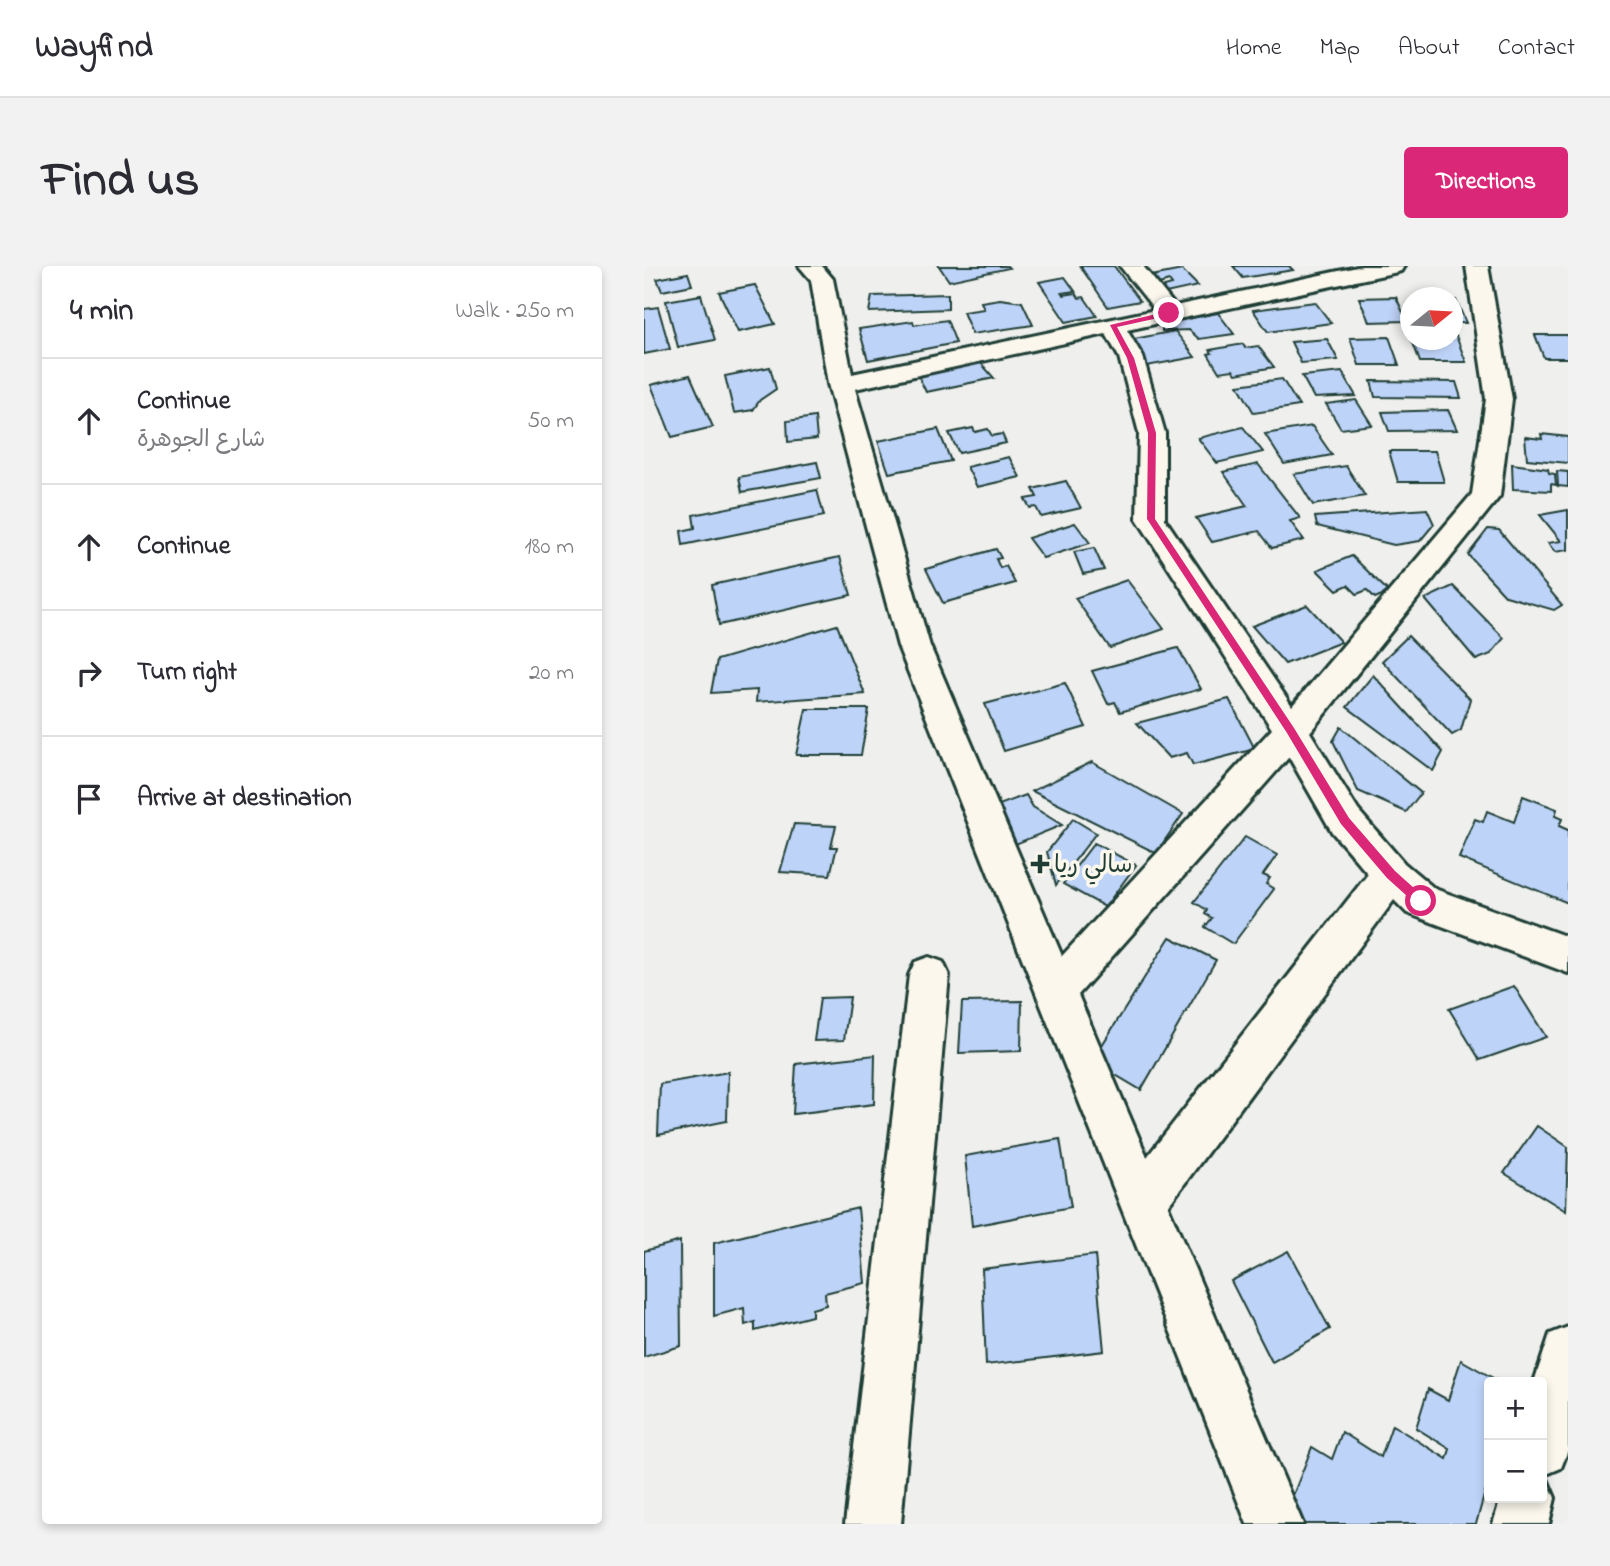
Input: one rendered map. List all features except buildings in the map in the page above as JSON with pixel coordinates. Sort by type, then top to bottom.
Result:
[{"type":"street","points":[[810,266],[822,279],[841,384],[914,646],[1275,1524]]},
{"type":"street","points":[[1131,266],[1169,313]]},
{"type":"street","points":[[841,384],[1393,266]]},
{"type":"street","points":[[1056,991],[1291,731],[1486,496],[1499,399],[1477,266]]},
{"type":"street","points":[[1113,325],[1131,358],[1152,433],[1151,519],[1291,731],[1345,821],[1391,874],[1421,901],[1568,955]]},
{"type":"street","points":[[1143,1200],[1391,874]]},
{"type":"street","points":[[873,1524],[929,975]]},
{"type":"street","points":[[1544,1440],[1568,1352]]},
{"type":"street","points":[[1521,1524],[1527,1503]]},
{"type":"place","name":"سالي ريا","points":[[1040,864]]},
{"type":"route","points":[[1169,313],[1113,325],[1131,358],[1152,433],[1151,519],[1291,731],[1345,821],[1391,874],[1421,901]]}]
